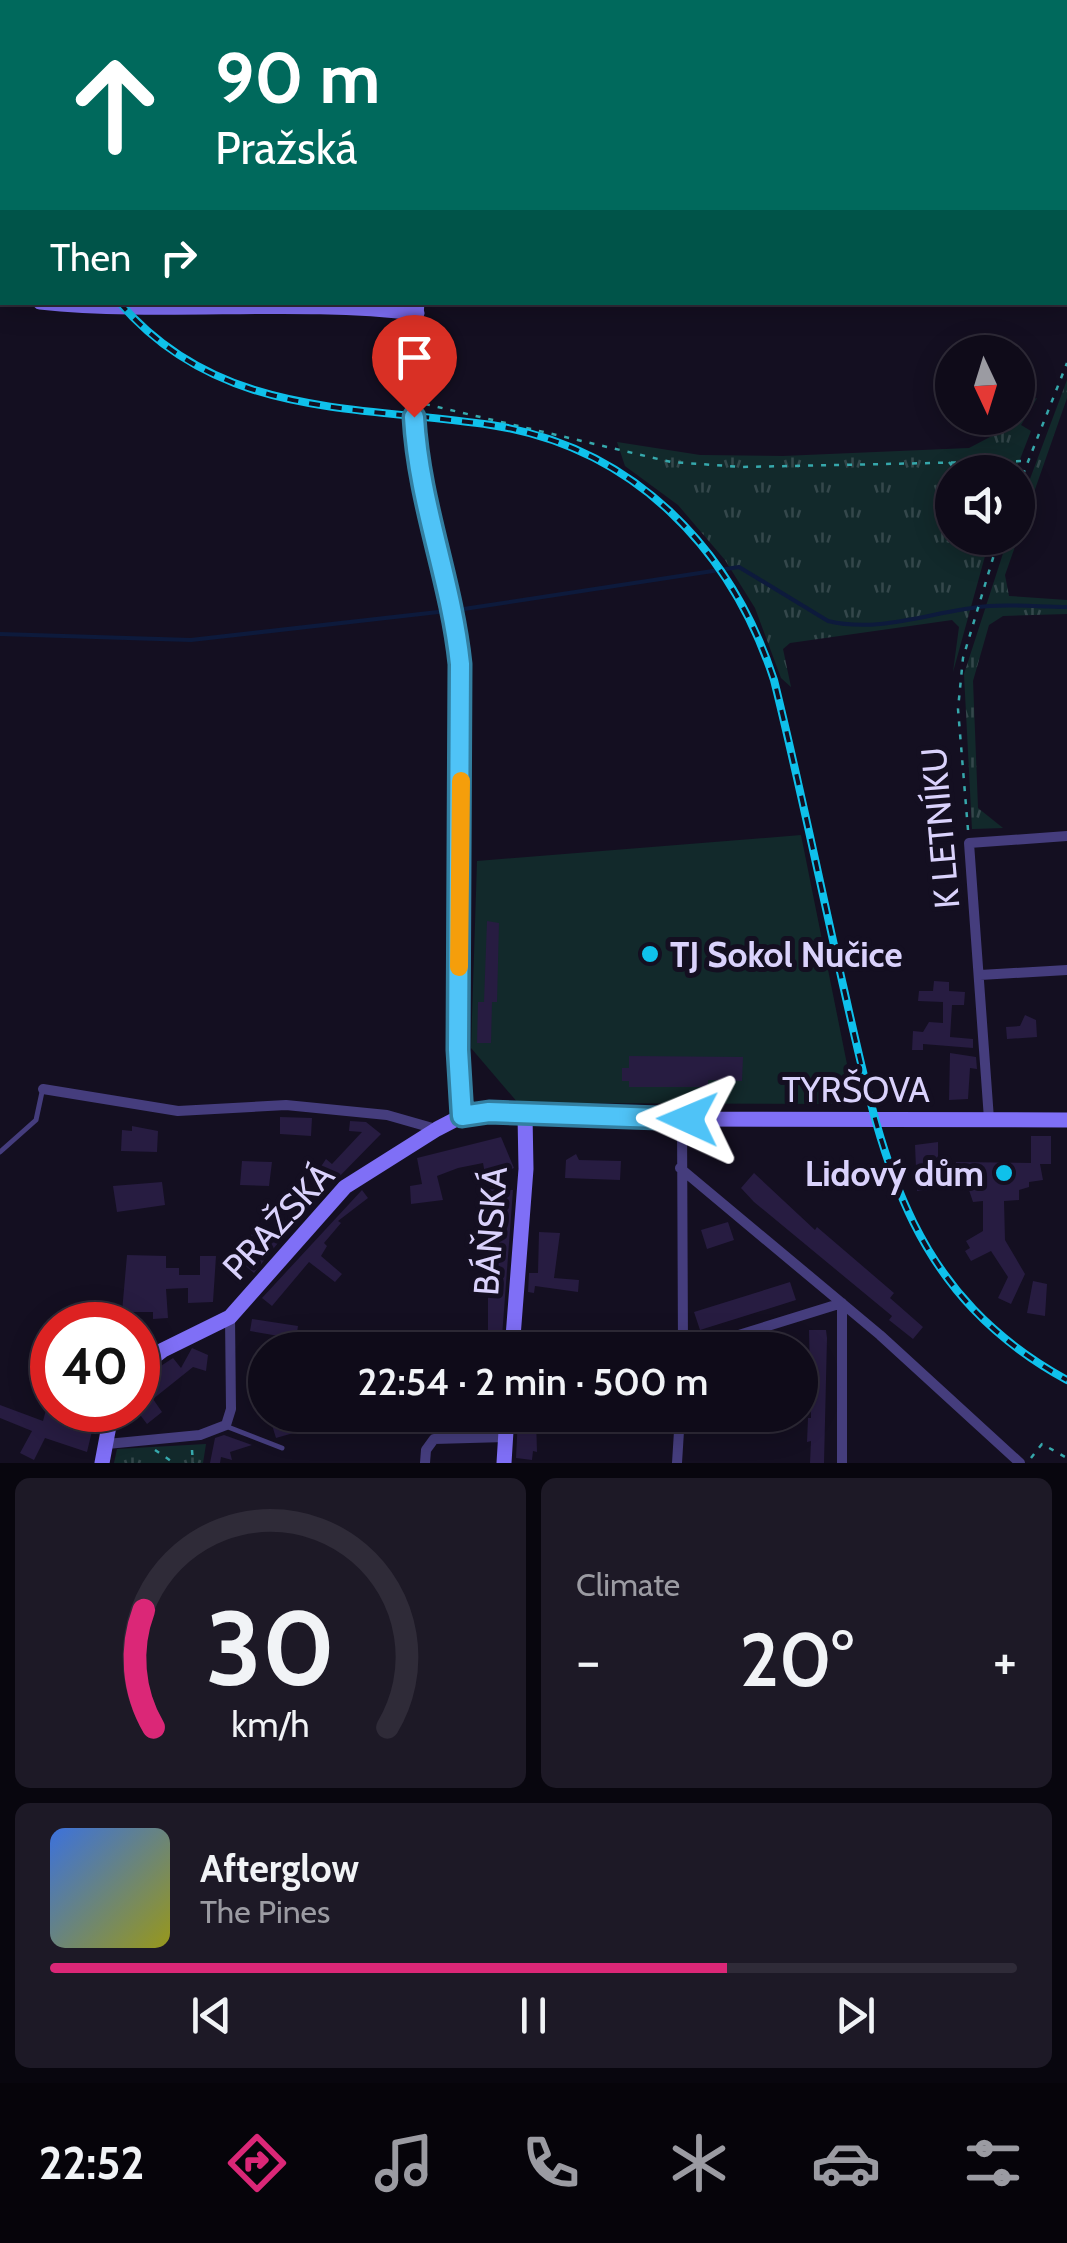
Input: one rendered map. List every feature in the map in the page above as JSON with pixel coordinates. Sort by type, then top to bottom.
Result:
[{"type":"street","points":[[72,305],[126,310],[182,306],[417,308],[414,402],[423,502],[455,618],[462,750],[458,1050],[462,1116]]},
{"type":"street","points":[[969,843],[1067,836]]},
{"type":"street","name":"K LETNÍKU","points":[[969,843],[989,1119]]},
{"type":"street","points":[[980,975],[1067,970]]},
{"type":"street","points":[[43,1089],[178,1110],[286,1105],[387,1115],[437,1129]]},
{"type":"street","name":"PRAŽSKÁ","points":[[160,1352],[230,1317],[332,1199],[437,1129],[462,1116],[489,1112],[524,1115]]},
{"type":"street","name":"TYRŠOVA","points":[[524,1115],[1067,1120]]},
{"type":"street","name":"BÁŇSKÁ","points":[[513,1332],[526,1169],[524,1115]]},
{"type":"street","points":[[682,1119],[685,1332]]},
{"type":"street","points":[[680,1168],[842,1303],[1020,1462]]},
{"type":"street","points":[[746,1332],[842,1303]]},
{"type":"street","points":[[842,1303],[842,1463]]},
{"type":"street","points":[[107,1444],[192,1436],[226,1425],[231,1409],[230,1317]]},
{"type":"street","points":[[102,1463],[109,1432]]},
{"type":"street","points":[[504,1463],[506,1432]]},
{"type":"street","points":[[677,1463],[679,1432]]},
{"type":"street","points":[[425,1463],[426,1450],[434,1439],[506,1437]]},
{"type":"lane","points":[[0,1152],[36,1120],[43,1089]]},
{"type":"lane","points":[[226,1425],[282,1448]]},
{"type":"path","points":[[1029,455],[1067,363]]},
{"type":"path","points":[[414,402],[670,462],[742,467],[935,462]]},
{"type":"path","name":"K LETNÍKU","points":[[969,843],[958,709],[963,658],[993,555]]},
{"type":"path","points":[[192,1436],[193,1463]]},
{"type":"path","points":[[144,1442],[174,1463]]},
{"type":"path","points":[[1020,1462],[1042,1444],[1067,1458]]},
{"type":"green space","points":[[1067,380],[1067,398],[1035,489],[1035,466]]},
{"type":"green space","points":[[1029,435],[1022,455],[935,455],[935,555],[985,555],[953,672],[959,627],[952,620],[790,643],[783,649],[791,687],[781,678],[755,608],[725,560],[678,505],[625,466],[617,442],[700,455],[783,456],[969,448],[992,436]]},
{"type":"green space","points":[[1002,555],[1012,555],[1005,575],[1009,596],[1067,600],[1067,614],[1003,616],[989,625],[973,681],[978,808],[1003,828],[972,829],[964,674]]},
{"type":"green space","name":"TJ Sokol Nučice","points":[[801,835],[855,1104],[518,1103],[471,1048],[477,861]]},
{"type":"green space","points":[[206,1444],[203,1463],[114,1463],[117,1449]]},
{"type":"building","points":[[487,921],[499,923],[497,1002],[492,1002],[491,1043],[477,1043],[478,1002],[484,1002]]},
{"type":"building","points":[[934,981],[949,982],[949,991],[965,992],[964,1005],[952,1005],[950,1037],[973,1039],[973,1048],[923,1044],[923,1050],[912,1050],[913,1031],[923,1032],[929,1022],[943,1023],[943,1002],[918,1001],[919,991],[933,991]]},
{"type":"building","points":[[1025,1015],[1036,1020],[1037,1037],[1007,1039],[1006,1027],[1020,1026]]},
{"type":"building","points":[[950,1053],[976,1057],[977,1069],[970,1068],[968,1099],[949,1100]]},
{"type":"building","points":[[629,1056],[743,1057],[742,1081],[708,1080],[708,1087],[629,1087],[629,1081],[622,1081],[622,1068],[629,1068]]},
{"type":"building","points":[[280,1117],[312,1118],[311,1136],[280,1134]]},
{"type":"building","points":[[350,1121],[366,1122],[381,1134],[333,1183],[320,1168],[326,1159],[332,1164],[362,1132],[349,1131]]},
{"type":"building","points":[[132,1126],[158,1131],[157,1152],[121,1151],[122,1130],[132,1131]]},
{"type":"building","points":[[1031,1136],[1051,1136],[1051,1164],[1040,1164],[1043,1180],[1029,1182],[1029,1187],[1019,1190],[1019,1200],[1004,1201],[1005,1240],[1025,1274],[1011,1304],[998,1298],[1008,1277],[991,1251],[971,1261],[965,1251],[970,1248],[966,1241],[983,1231],[983,1201],[973,1202],[964,1175],[956,1175],[956,1162],[1031,1163]]},
{"type":"building","points":[[501,1137],[514,1168],[486,1180],[483,1163],[458,1168],[437,1176],[443,1200],[411,1204],[410,1186],[422,1184],[417,1158]]},
{"type":"building","points":[[938,1142],[938,1162],[932,1163],[932,1190],[917,1191],[915,1145]]},
{"type":"building","points":[[576,1154],[579,1160],[621,1161],[620,1180],[565,1178],[566,1160]]},
{"type":"building","points":[[242,1161],[272,1162],[269,1186],[240,1185]]},
{"type":"building","points":[[754,1173],[815,1230],[817,1227],[894,1293],[890,1298],[923,1327],[913,1339],[889,1320],[892,1316],[754,1202],[741,1188]]},
{"type":"building","points":[[162,1182],[165,1205],[117,1212],[113,1186]]},
{"type":"building","points":[[489,1189],[513,1190],[502,1332],[488,1332],[488,1296],[495,1297],[496,1278],[495,1251],[490,1251],[494,1207],[490,1207]]},
{"type":"building","points":[[362,1190],[368,1198],[338,1221],[341,1223],[324,1243],[327,1246],[321,1256],[342,1274],[335,1282],[309,1262],[272,1306],[262,1298]]},
{"type":"building","points":[[262,1222],[282,1238],[254,1273],[234,1256]]},
{"type":"building","points":[[728,1222],[734,1240],[707,1249],[701,1230]]},
{"type":"building","points":[[539,1232],[560,1233],[554,1278],[579,1280],[578,1292],[535,1286],[534,1293],[528,1292],[529,1273],[538,1273]]},
{"type":"building","points":[[127,1255],[166,1256],[166,1268],[179,1268],[179,1275],[200,1275],[200,1256],[216,1256],[213,1302],[188,1303],[188,1288],[166,1289],[168,1318],[160,1319],[160,1302],[123,1302]]},
{"type":"building","points":[[1033,1281],[1047,1284],[1045,1316],[1027,1313]]},
{"type":"building","points":[[790,1282],[796,1300],[700,1330],[694,1312]]},
{"type":"building","points":[[252,1319],[298,1326],[297,1332],[250,1331]]},
{"type":"building","points":[[826,1330],[827,1338],[824,1463],[810,1463],[811,1441],[807,1442],[807,1432],[818,1432],[818,1332],[809,1332]]},
{"type":"building","points":[[192,1348],[208,1355],[206,1371],[193,1367],[160,1393],[160,1367],[173,1358],[181,1368]]},
{"type":"building","points":[[0,1405],[30,1416],[30,1430],[0,1418]]},
{"type":"building","points":[[31,1432],[92,1432],[87,1452],[45,1438],[34,1460],[20,1453]]},
{"type":"building","points":[[274,1432],[297,1432],[276,1438]]},
{"type":"building","points":[[517,1432],[536,1432],[537,1452],[533,1451],[532,1460],[516,1458]]},
{"type":"building","points":[[224,1435],[252,1445],[230,1452],[232,1460],[221,1457],[220,1463],[210,1463],[215,1438]]},
{"type":"waterway","points":[[457,610],[739,567],[828,621],[848,624],[888,623],[989,606],[1067,607]]},
{"type":"waterway","points":[[0,634],[191,640],[447,611]]},
{"type":"railway","points":[[122,305],[158,340],[200,368],[245,387],[341,408],[491,425],[542,437],[589,456],[632,481],[670,511],[703,547],[732,588],[774,680],[871,1104],[908,1211],[935,1260],[969,1304],[1012,1344],[1067,1380]]},
{"type":"slow traffic","points":[[459,967],[461,781]]},
{"type":"place","name":"TJ Sokol Nučice","points":[[650,954]]},
{"type":"place","name":"Lidový dům","points":[[1004,1173]]},
{"type":"route","points":[[414,417],[423,502],[452,601],[460,664],[458,1050],[462,1116],[489,1112],[688,1119]]}]
